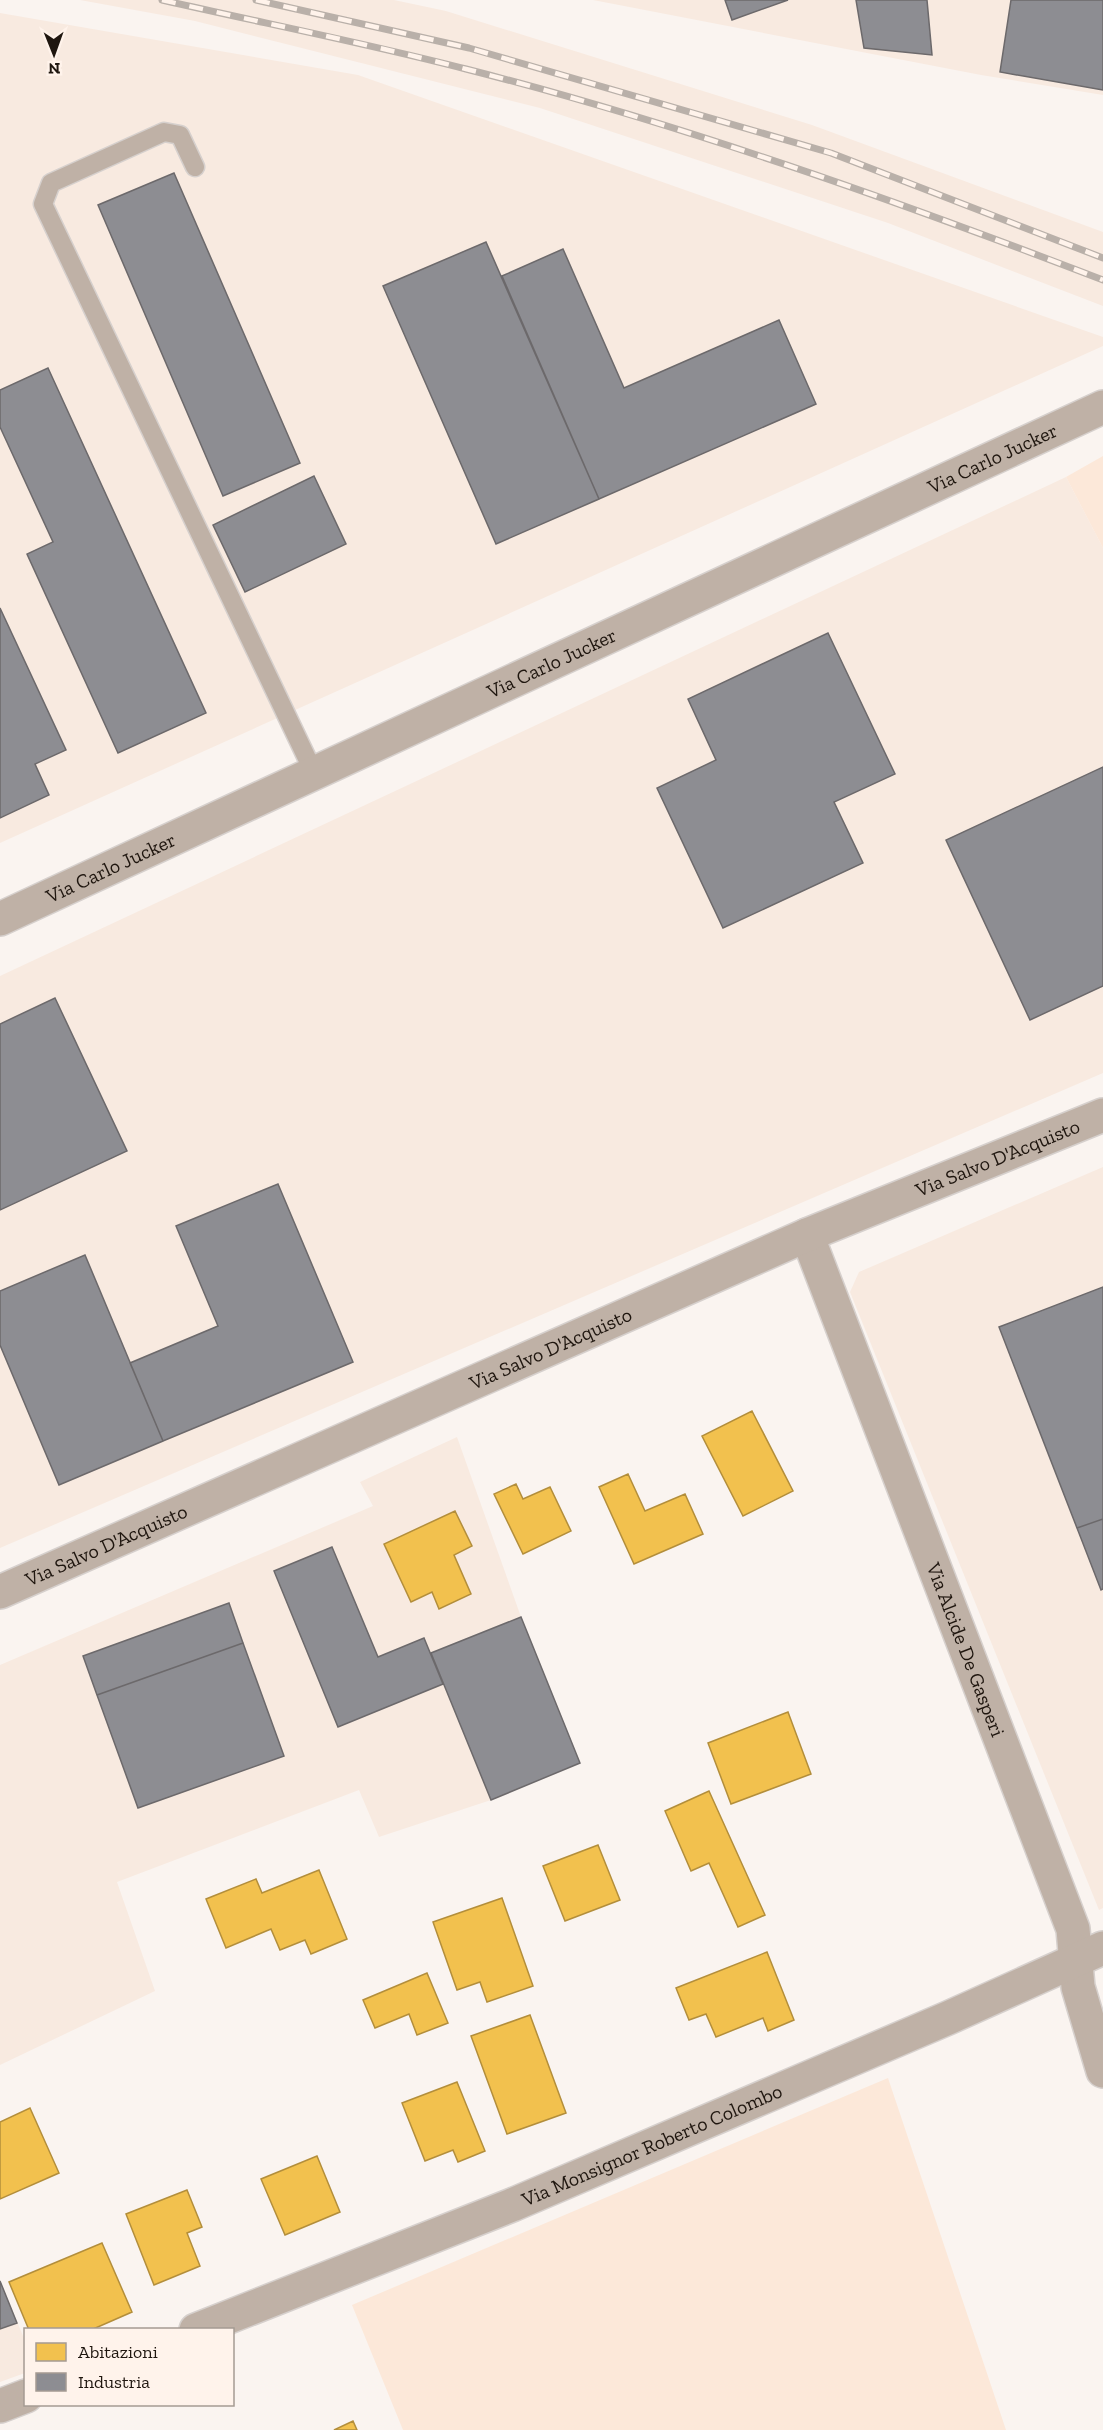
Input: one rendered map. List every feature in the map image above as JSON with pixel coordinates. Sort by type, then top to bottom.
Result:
[{"type":"street","name":"Via Carlo Jucker","points":[[0,919],[1103,407]]},
{"type":"street","name":"Via Salvo D'Acquisto","points":[[0,1592],[807,1235],[1103,1115]]},
{"type":"street","name":"Via Alcide De Gasperi","points":[[807,1235],[1073,1929],[1089,1954],[1082,2002],[1103,2071]]},
{"type":"street","name":"Via Monsignor Roberto Colombo","points":[[201,2328],[512,2205],[948,2018],[1089,1954]]},
{"type":"street","points":[[0,2406],[24,2398]]},
{"type":"lane","points":[[195,167],[180,135],[164,132],[51,183],[43,204],[314,773]]},
{"type":"shaded area","points":[[80,0],[394,0],[446,11],[812,125],[1103,232],[1103,306],[888,223],[540,108],[195,21]]},
{"type":"shaded area","points":[[593,0],[1103,0],[1103,95],[981,75]]},
{"type":"shaded area","points":[[0,13],[358,75],[1103,337],[1103,346],[0,843]]},
{"type":"shaded area","points":[[1103,456],[1103,548],[1066,477]]},
{"type":"shaded area","points":[[1066,477],[1103,548],[1103,1073],[0,1548],[0,976]]},
{"type":"shaded area","points":[[1103,1167],[1103,1908],[1099,1910],[850,1292],[859,1272]]},
{"type":"shaded area","points":[[457,1437],[521,1617],[580,1763],[491,1800],[379,1837],[359,1790],[117,1882],[155,1991],[0,2065],[0,1665],[373,1506],[360,1482]]},
{"type":"shaded area","points":[[888,2078],[1006,2430],[403,2430],[352,2305]]},
{"type":"shaded area","points":[[0,2281],[24,2338],[24,2373],[0,2382]]},
{"type":"building: Abitazioni","points":[[752,1411],[793,1491],[743,1516],[702,1436]]},
{"type":"building: Abitazioni","points":[[628,1474],[645,1511],[685,1494],[703,1534],[634,1564],[599,1487]]},
{"type":"building: Abitazioni","points":[[516,1484],[523,1499],[550,1487],[571,1531],[523,1554],[494,1494]]},
{"type":"building: Abitazioni","points":[[455,1511],[472,1546],[454,1555],[471,1594],[439,1609],[432,1592],[411,1602],[384,1544]]},
{"type":"building: Abitazioni","points":[[788,1712],[811,1774],[731,1804],[708,1743]]},
{"type":"building: Abitazioni","points":[[709,1791],[765,1915],[738,1927],[709,1863],[691,1871],[665,1811]]},
{"type":"building: Abitazioni","points":[[598,1845],[620,1900],[565,1921],[543,1866]]},
{"type":"building: Abitazioni","points":[[319,1870],[347,1939],[311,1954],[305,1940],[280,1950],[271,1929],[226,1948],[206,1899],[256,1879],[262,1893]]},
{"type":"building: Abitazioni","points":[[502,1898],[533,1986],[487,2002],[480,1982],[457,1990],[433,1922]]},
{"type":"building: Abitazioni","points":[[767,1952],[794,2020],[768,2031],[763,2018],[716,2037],[706,2014],[689,2020],[676,1988]]},
{"type":"building: Abitazioni","points":[[427,1973],[448,2023],[417,2035],[409,2014],[375,2028],[363,2000]]},
{"type":"building: Abitazioni","points":[[530,2015],[566,2113],[507,2134],[471,2036]]},
{"type":"building: Abitazioni","points":[[457,2082],[485,2151],[458,2162],[453,2150],[425,2161],[402,2103]]},
{"type":"building: Abitazioni","points":[[30,2108],[59,2173],[0,2199],[0,2122]]},
{"type":"building: Abitazioni","points":[[317,2156],[340,2212],[285,2235],[261,2179]]},
{"type":"building: Abitazioni","points":[[187,2190],[202,2227],[187,2233],[200,2266],[154,2285],[126,2214]]},
{"type":"building: Abitazioni","points":[[102,2243],[132,2312],[96,2328],[28,2328],[9,2282]]},
{"type":"building: Abitazioni","points":[[353,2421],[357,2430],[334,2430]]},
{"type":"building: Industria","points":[[725,0],[788,0],[732,20]]},
{"type":"building: Industria","points":[[856,0],[927,0],[932,55],[864,48]]},
{"type":"building: Industria","points":[[1011,0],[1103,0],[1103,90],[1000,72]]},
{"type":"building: Industria","points":[[174,173],[300,463],[223,496],[98,205]]},
{"type":"building: Industria","points":[[486,242],[599,499],[496,544],[383,286]]},
{"type":"building: Industria","points":[[563,249],[624,388],[779,320],[816,404],[599,499],[502,276]]},
{"type":"building: Industria","points":[[48,368],[206,713],[118,753],[27,554],[53,542],[0,427],[0,390]]},
{"type":"building: Industria","points":[[314,476],[346,544],[245,592],[213,525]]},
{"type":"building: Industria","points":[[0,608],[66,750],[35,764],[49,795],[0,818]]},
{"type":"building: Industria","points":[[828,633],[895,774],[834,802],[863,863],[723,928],[657,788],[716,760],[688,699]]},
{"type":"building: Industria","points":[[1103,767],[1103,986],[1030,1020],[946,840]]},
{"type":"building: Industria","points":[[55,998],[127,1151],[0,1210],[0,1024]]},
{"type":"building: Industria","points":[[278,1184],[353,1362],[163,1441],[130,1363],[218,1326],[176,1226]]},
{"type":"building: Industria","points":[[85,1255],[163,1441],[59,1485],[0,1345],[0,1291]]},
{"type":"building: Industria","points":[[1103,1287],[1103,1519],[1077,1528],[999,1327]]},
{"type":"building: Industria","points":[[1103,1519],[1103,1589],[1101,1590],[1077,1528]]},
{"type":"building: Industria","points":[[332,1547],[378,1657],[424,1638],[443,1684],[338,1727],[274,1571]]},
{"type":"building: Industria","points":[[229,1603],[243,1643],[97,1695],[83,1656]]},
{"type":"building: Industria","points":[[521,1617],[580,1763],[491,1800],[431,1653]]},
{"type":"building: Industria","points":[[243,1643],[284,1756],[138,1808],[97,1695]]},
{"type":"building: Industria","points":[[0,2281],[17,2323],[0,2329]]},
{"type":"railway","points":[[162,0],[428,60],[627,114],[787,165],[1103,280]]},
{"type":"railway","points":[[256,0],[469,48],[831,153],[1103,258]]}]
